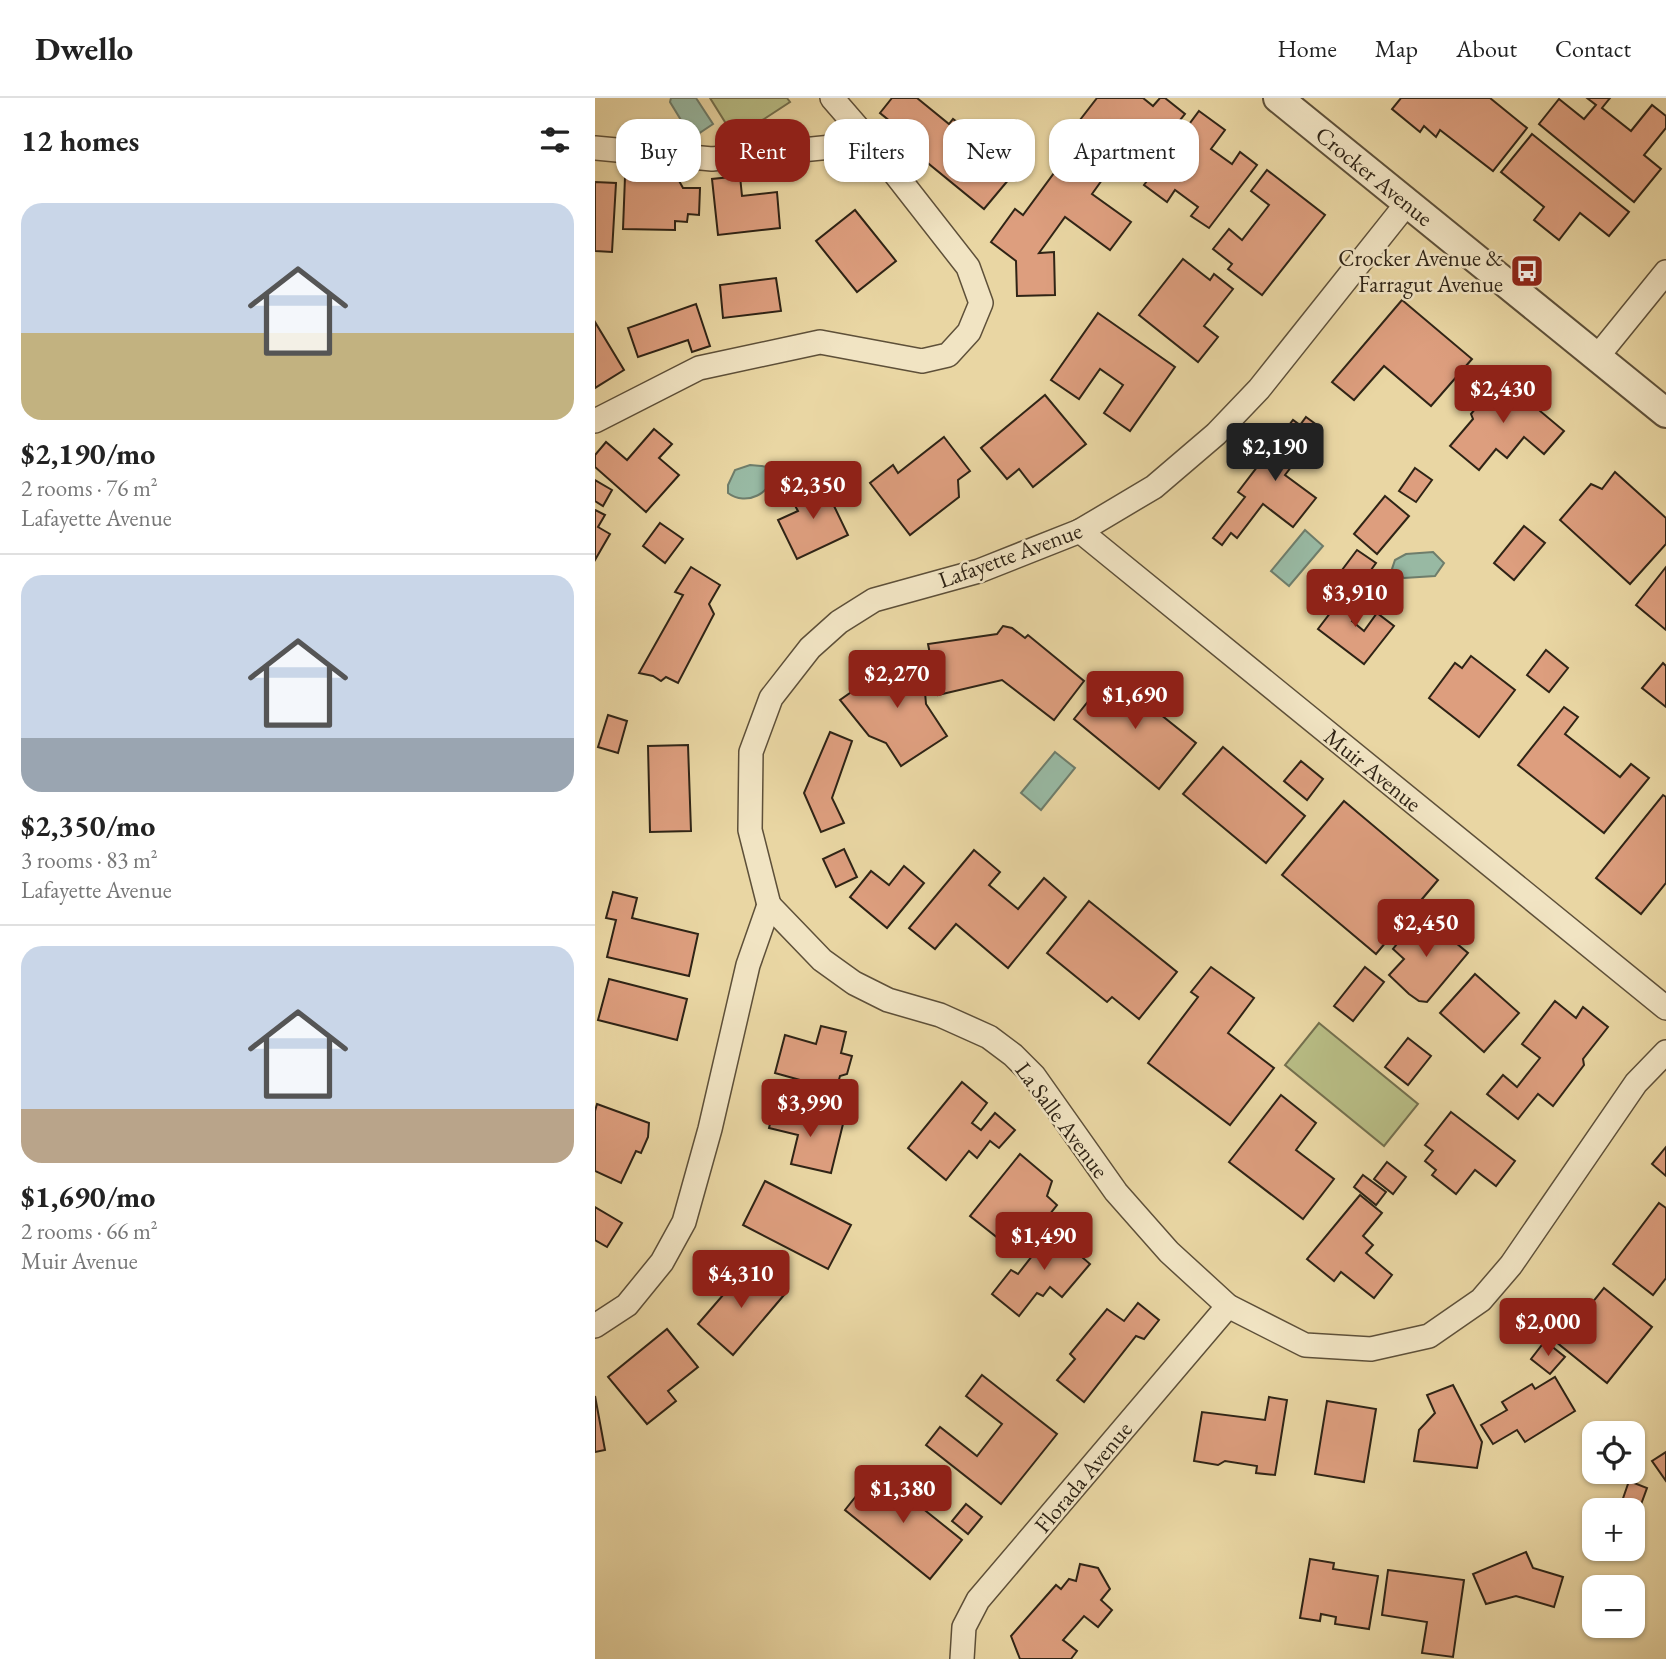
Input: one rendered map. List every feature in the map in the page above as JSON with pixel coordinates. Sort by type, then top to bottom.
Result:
[{"type":"street","points":[[832,98],[850,119]]},
{"type":"street","name":"Crocker Avenue","points":[[1279,98],[1666,413]]},
{"type":"street","points":[[595,148],[712,159],[824,148]]},
{"type":"street","points":[[595,421],[699,368],[820,342],[922,361],[948,355],[969,332],[981,303],[968,267],[902,182]]},
{"type":"street","name":"Lafayette Avenue","points":[[769,905],[750,830],[751,752],[771,698],[810,648],[839,622],[874,600],[979,571],[1080,531],[1154,488],[1216,434],[1259,388],[1408,202]]},
{"type":"street","points":[[1597,357],[1666,272]]},
{"type":"street","name":"Muir Avenue","points":[[1080,531],[1666,1009]]},
{"type":"street","points":[[595,1326],[627,1305],[662,1262],[684,1222],[710,1129],[748,965],[769,905]]},
{"type":"street","name":"La Salle Avenue","points":[[769,905],[822,960],[854,983],[888,1000],[940,1015],[977,1031],[1013,1055],[1034,1076],[1116,1192],[1169,1252],[1228,1306],[1305,1345],[1371,1349],[1429,1336],[1482,1300],[1511,1265],[1636,1083],[1666,1052]]},
{"type":"street","name":"Florada Avenue","points":[[962,1659],[964,1627],[978,1600],[1228,1306]]},
{"type":"green space","points":[[710,98],[787,98],[790,102],[764,119],[723,119]]},
{"type":"green space","points":[[1319,1023],[1418,1104],[1384,1146],[1285,1065]]},
{"type":"shaded area","points":[[671,98],[696,98],[713,124],[701,132],[701,119],[680,119],[670,102]]},
{"type":"shaded area","points":[[750,465],[771,467],[774,471],[769,486],[750,498],[743,499],[728,493],[728,485],[735,470]]},
{"type":"shaded area","points":[[1305,530],[1323,546],[1289,586],[1271,571]]},
{"type":"shaded area","points":[[1433,552],[1444,563],[1435,576],[1404,578],[1392,569],[1395,560],[1406,554]]},
{"type":"shaded area","points":[[1055,752],[1075,768],[1041,810],[1021,793]]},
{"type":"building","points":[[892,98],[917,98],[943,119],[943,175],[929,164],[929,119],[887,119],[880,113]]},
{"type":"building","points":[[1097,98],[1143,98],[1153,106],[1160,98],[1165,98],[1185,114],[1181,119],[1081,119]]},
{"type":"building","points":[[1401,98],[1490,98],[1527,128],[1493,171],[1440,130],[1436,137],[1424,126],[1420,132],[1392,109]]},
{"type":"building","points":[[1587,98],[1610,98],[1602,108],[1631,131],[1652,105],[1666,116],[1666,128],[1644,155],[1661,169],[1634,202],[1539,124],[1559,99],[1584,119],[1596,105]]},
{"type":"building","points":[[1199,111],[1225,130],[1211,149],[1232,164],[1240,152],[1257,165],[1209,228],[1191,216],[1198,207],[1175,190],[1167,202],[1144,185],[1146,182],[1199,182],[1199,119],[1193,119]]},
{"type":"building","points":[[1532,134],[1629,212],[1609,236],[1580,213],[1559,240],[1534,220],[1544,207],[1501,172]]},
{"type":"building","points":[[1267,170],[1325,215],[1262,295],[1228,269],[1232,264],[1213,249],[1229,229],[1242,240],[1269,205],[1251,191]]},
{"type":"building","points":[[712,179],[715,179],[715,182],[741,182],[742,196],[777,192],[780,228],[718,235]]},
{"type":"building","points":[[1049,180],[1049,182],[1101,182],[1092,194],[1131,222],[1110,250],[1065,217],[1039,253],[1054,252],[1055,295],[1017,296],[1016,261],[991,242],[1015,209],[1023,215]]},
{"type":"building","points":[[595,182],[616,183],[612,252],[595,251]]},
{"type":"building","points":[[625,182],[680,182],[683,188],[700,188],[699,215],[688,214],[687,222],[675,221],[675,230],[623,229]]},
{"type":"building","points":[[951,182],[1007,182],[984,209]]},
{"type":"building","points":[[855,210],[896,261],[857,292],[816,241]]},
{"type":"building","points":[[1183,259],[1210,280],[1214,274],[1233,289],[1204,326],[1218,337],[1198,362],[1139,315]]},
{"type":"building","points":[[776,278],[781,311],[723,318],[720,285]]},
{"type":"building","points":[[1402,300],[1472,359],[1431,406],[1384,366],[1354,400],[1332,382]]},
{"type":"building","points":[[696,304],[710,346],[692,352],[688,340],[638,357],[628,328]]},
{"type":"building","points":[[1098,313],[1175,367],[1130,431],[1104,413],[1123,385],[1100,369],[1079,399],[1051,380]]},
{"type":"building","points":[[595,322],[624,370],[595,388]]},
{"type":"building","points":[[1486,375],[1498,384],[1502,379],[1564,431],[1544,454],[1524,437],[1507,458],[1496,449],[1479,470],[1450,446],[1473,419],[1471,414],[1484,398],[1474,390]]},
{"type":"building","points":[[1045,395],[1086,444],[1033,487],[1019,469],[1007,479],[981,448]]},
{"type":"building","points":[[1306,417],[1321,428],[1285,475],[1316,498],[1293,527],[1263,504],[1237,538],[1231,533],[1222,545],[1213,538],[1245,497],[1238,492],[1293,420],[1300,425]]},
{"type":"building","points":[[654,429],[672,444],[659,458],[679,475],[646,512],[595,467],[595,455],[606,442],[627,460]]},
{"type":"building","points":[[944,437],[970,471],[958,480],[959,497],[910,535],[870,483],[893,465],[898,473]]},
{"type":"building","points":[[1415,468],[1432,480],[1416,502],[1399,491]]},
{"type":"building","points":[[1615,472],[1666,518],[1666,544],[1630,584],[1560,520],[1591,484],[1602,489]]},
{"type":"building","points":[[821,479],[848,535],[797,559],[778,520],[798,511],[793,502],[803,498],[799,489]]},
{"type":"building","points":[[595,480],[612,490],[603,506],[595,501]]},
{"type":"building","points":[[1385,496],[1409,516],[1377,554],[1354,534]]},
{"type":"building","points":[[595,510],[605,515],[598,527],[610,534],[595,560]]},
{"type":"building","points":[[660,523],[683,539],[665,563],[643,546]]},
{"type":"building","points":[[1524,526],[1545,543],[1514,580],[1494,563]]},
{"type":"building","points":[[1357,550],[1376,563],[1358,588],[1339,574]]},
{"type":"building","points":[[691,567],[720,585],[709,604],[714,614],[678,683],[666,677],[661,681],[639,673],[683,595],[675,592]]},
{"type":"building","points":[[1666,567],[1666,630],[1636,605]]},
{"type":"building","points":[[1347,591],[1364,605],[1352,621],[1364,631],[1377,613],[1394,626],[1364,664],[1318,629]]},
{"type":"building","points":[[1003,626],[1012,628],[1025,638],[1028,635],[1084,681],[1054,720],[1002,680],[938,695],[928,644],[997,634]]},
{"type":"building","points":[[1546,650],[1568,668],[1549,692],[1527,675]]},
{"type":"building","points":[[907,653],[923,669],[926,704],[947,736],[901,766],[886,743],[869,736],[840,700]]},
{"type":"building","points":[[1471,656],[1515,690],[1479,737],[1429,698],[1455,663],[1462,668]]},
{"type":"building","points":[[1663,663],[1666,666],[1666,707],[1642,688]]},
{"type":"building","points":[[1110,674],[1196,743],[1159,789],[1074,719]]},
{"type":"building","points":[[1564,707],[1578,717],[1565,734],[1620,777],[1631,764],[1649,778],[1604,833],[1518,765]]},
{"type":"building","points":[[608,715],[627,721],[618,753],[598,747]]},
{"type":"building","points":[[830,732],[852,741],[832,798],[844,823],[821,832],[804,793]]},
{"type":"building","points":[[688,745],[691,831],[650,832],[648,746]]},
{"type":"building","points":[[1223,747],[1305,816],[1266,863],[1183,794]]},
{"type":"building","points":[[1301,761],[1323,779],[1307,800],[1284,781]]},
{"type":"building","points":[[1663,795],[1666,797],[1666,883],[1641,914],[1596,878]]},
{"type":"building","points":[[1344,801],[1438,880],[1376,954],[1282,875]]},
{"type":"building","points":[[844,849],[857,877],[836,887],[823,859]]},
{"type":"building","points":[[974,850],[1000,872],[989,885],[1018,909],[1044,878],[1066,897],[1008,968],[956,924],[935,949],[909,928]]},
{"type":"building","points":[[904,866],[924,883],[887,928],[850,897],[871,871],[889,885]]},
{"type":"building","points":[[613,892],[637,898],[632,918],[698,934],[689,976],[607,957],[616,920],[606,918]]},
{"type":"building","points":[[1089,901],[1177,972],[1139,1019],[1112,997],[1107,1002],[1047,953]]},
{"type":"building","points":[[1421,914],[1468,953],[1427,1002],[1419,1001],[1409,994],[1389,975],[1404,959],[1393,949]]},
{"type":"building","points":[[1211,967],[1254,998],[1228,1033],[1274,1068],[1230,1125],[1148,1063],[1198,997],[1191,992]]},
{"type":"building","points":[[1365,967],[1384,982],[1353,1021],[1334,1006]]},
{"type":"building","points":[[1475,974],[1519,1013],[1484,1052],[1440,1013]]},
{"type":"building","points":[[609,979],[687,999],[677,1040],[598,1020]]},
{"type":"building","points":[[1555,1001],[1576,1018],[1583,1007],[1608,1027],[1583,1059],[1584,1065],[1553,1106],[1538,1094],[1518,1119],[1487,1094],[1503,1075],[1517,1087],[1540,1058],[1522,1044]]},
{"type":"building","points":[[821,1026],[846,1032],[841,1053],[852,1056],[847,1074],[840,1076],[836,1090],[775,1073],[785,1035],[816,1044]]},
{"type":"building","points":[[1408,1038],[1431,1056],[1408,1085],[1385,1067]]},
{"type":"building","points":[[962,1082],[987,1103],[972,1123],[981,1130],[995,1113],[1015,1130],[999,1148],[990,1141],[977,1158],[969,1151],[946,1180],[908,1148]]},
{"type":"building","points":[[1281,1095],[1316,1123],[1296,1150],[1334,1179],[1303,1219],[1229,1162]]},
{"type":"building","points":[[597,1104],[649,1123],[648,1137],[641,1153],[636,1151],[621,1183],[595,1171]]},
{"type":"building","points":[[774,1108],[843,1124],[831,1173],[791,1164],[798,1135],[769,1128]]},
{"type":"building","points":[[1451,1112],[1515,1161],[1496,1186],[1475,1170],[1456,1194],[1432,1175],[1436,1170],[1425,1161],[1433,1151],[1425,1145]]},
{"type":"building","points":[[1666,1147],[1666,1176],[1652,1164]]},
{"type":"building","points":[[1020,1154],[1052,1181],[1047,1196],[1057,1205],[1018,1254],[970,1216]]},
{"type":"building","points":[[1387,1162],[1406,1177],[1393,1194],[1374,1179]]},
{"type":"building","points":[[1363,1175],[1386,1192],[1376,1205],[1354,1187]]},
{"type":"building","points":[[765,1181],[851,1225],[828,1269],[743,1225]]},
{"type":"building","points":[[1360,1195],[1382,1213],[1363,1236],[1373,1245],[1366,1253],[1392,1275],[1374,1298],[1341,1272],[1334,1281],[1307,1259]]},
{"type":"building","points":[[1659,1203],[1666,1208],[1666,1278],[1653,1295],[1613,1264]]},
{"type":"building","points":[[595,1207],[622,1223],[607,1247],[595,1240]]},
{"type":"building","points":[[1058,1223],[1070,1232],[1075,1251],[1090,1264],[1062,1297],[1050,1287],[1043,1296],[1037,1293],[1019,1316],[992,1294],[1011,1270],[1018,1274]]},
{"type":"building","points":[[749,1265],[784,1295],[733,1355],[698,1324]]},
{"type":"building","points":[[1604,1288],[1652,1327],[1607,1383],[1540,1329],[1561,1302],[1580,1318]]},
{"type":"building","points":[[1138,1303],[1159,1320],[1144,1339],[1136,1336],[1084,1402],[1057,1380],[1075,1359],[1070,1354],[1107,1309],[1124,1321]]},
{"type":"building","points":[[667,1329],[698,1367],[668,1391],[676,1401],[647,1424],[608,1377]]},
{"type":"building","points":[[1545,1341],[1565,1357],[1550,1374],[1531,1359]]},
{"type":"building","points":[[982,1375],[1057,1434],[1001,1504],[926,1445],[940,1427],[977,1456],[1002,1424],[966,1396]]},
{"type":"building","points":[[1555,1377],[1575,1411],[1525,1442],[1517,1430],[1493,1444],[1481,1425],[1507,1410],[1502,1402],[1532,1384],[1535,1389]]},
{"type":"building","points":[[1453,1385],[1482,1442],[1477,1468],[1414,1461],[1419,1430],[1435,1413],[1427,1395]]},
{"type":"building","points":[[595,1396],[605,1450],[595,1452]]},
{"type":"building","points":[[1269,1397],[1287,1400],[1275,1475],[1256,1473],[1257,1466],[1225,1461],[1218,1465],[1194,1461],[1202,1412],[1265,1420]]},
{"type":"building","points":[[1327,1401],[1376,1409],[1364,1482],[1315,1474]]},
{"type":"building","points":[[1666,1452],[1666,1481],[1652,1461]]},
{"type":"building","points":[[876,1471],[962,1540],[930,1579],[845,1510]]},
{"type":"building","points":[[1628,1484],[1647,1488],[1643,1498],[1623,1498]]},
{"type":"building","points":[[966,1504],[982,1517],[968,1534],[952,1521]]},
{"type":"building","points":[[1526,1552],[1533,1568],[1563,1577],[1554,1607],[1516,1596],[1486,1604],[1473,1574]]},
{"type":"building","points":[[1310,1559],[1334,1563],[1333,1569],[1378,1576],[1369,1629],[1335,1624],[1336,1617],[1321,1614],[1320,1621],[1300,1618]]},
{"type":"building","points":[[1080,1564],[1098,1568],[1110,1589],[1101,1600],[1112,1610],[1098,1627],[1084,1616],[1063,1640],[1077,1651],[1071,1659],[1020,1659],[1011,1636],[1056,1585],[1061,1589],[1069,1579],[1076,1581]]},
{"type":"building","points":[[1388,1570],[1464,1580],[1453,1657],[1422,1653],[1427,1622],[1382,1615]]},
{"type":"place","name":"Crocker Avenue & Farragut Avenue","points":[[1527,271]]}]
